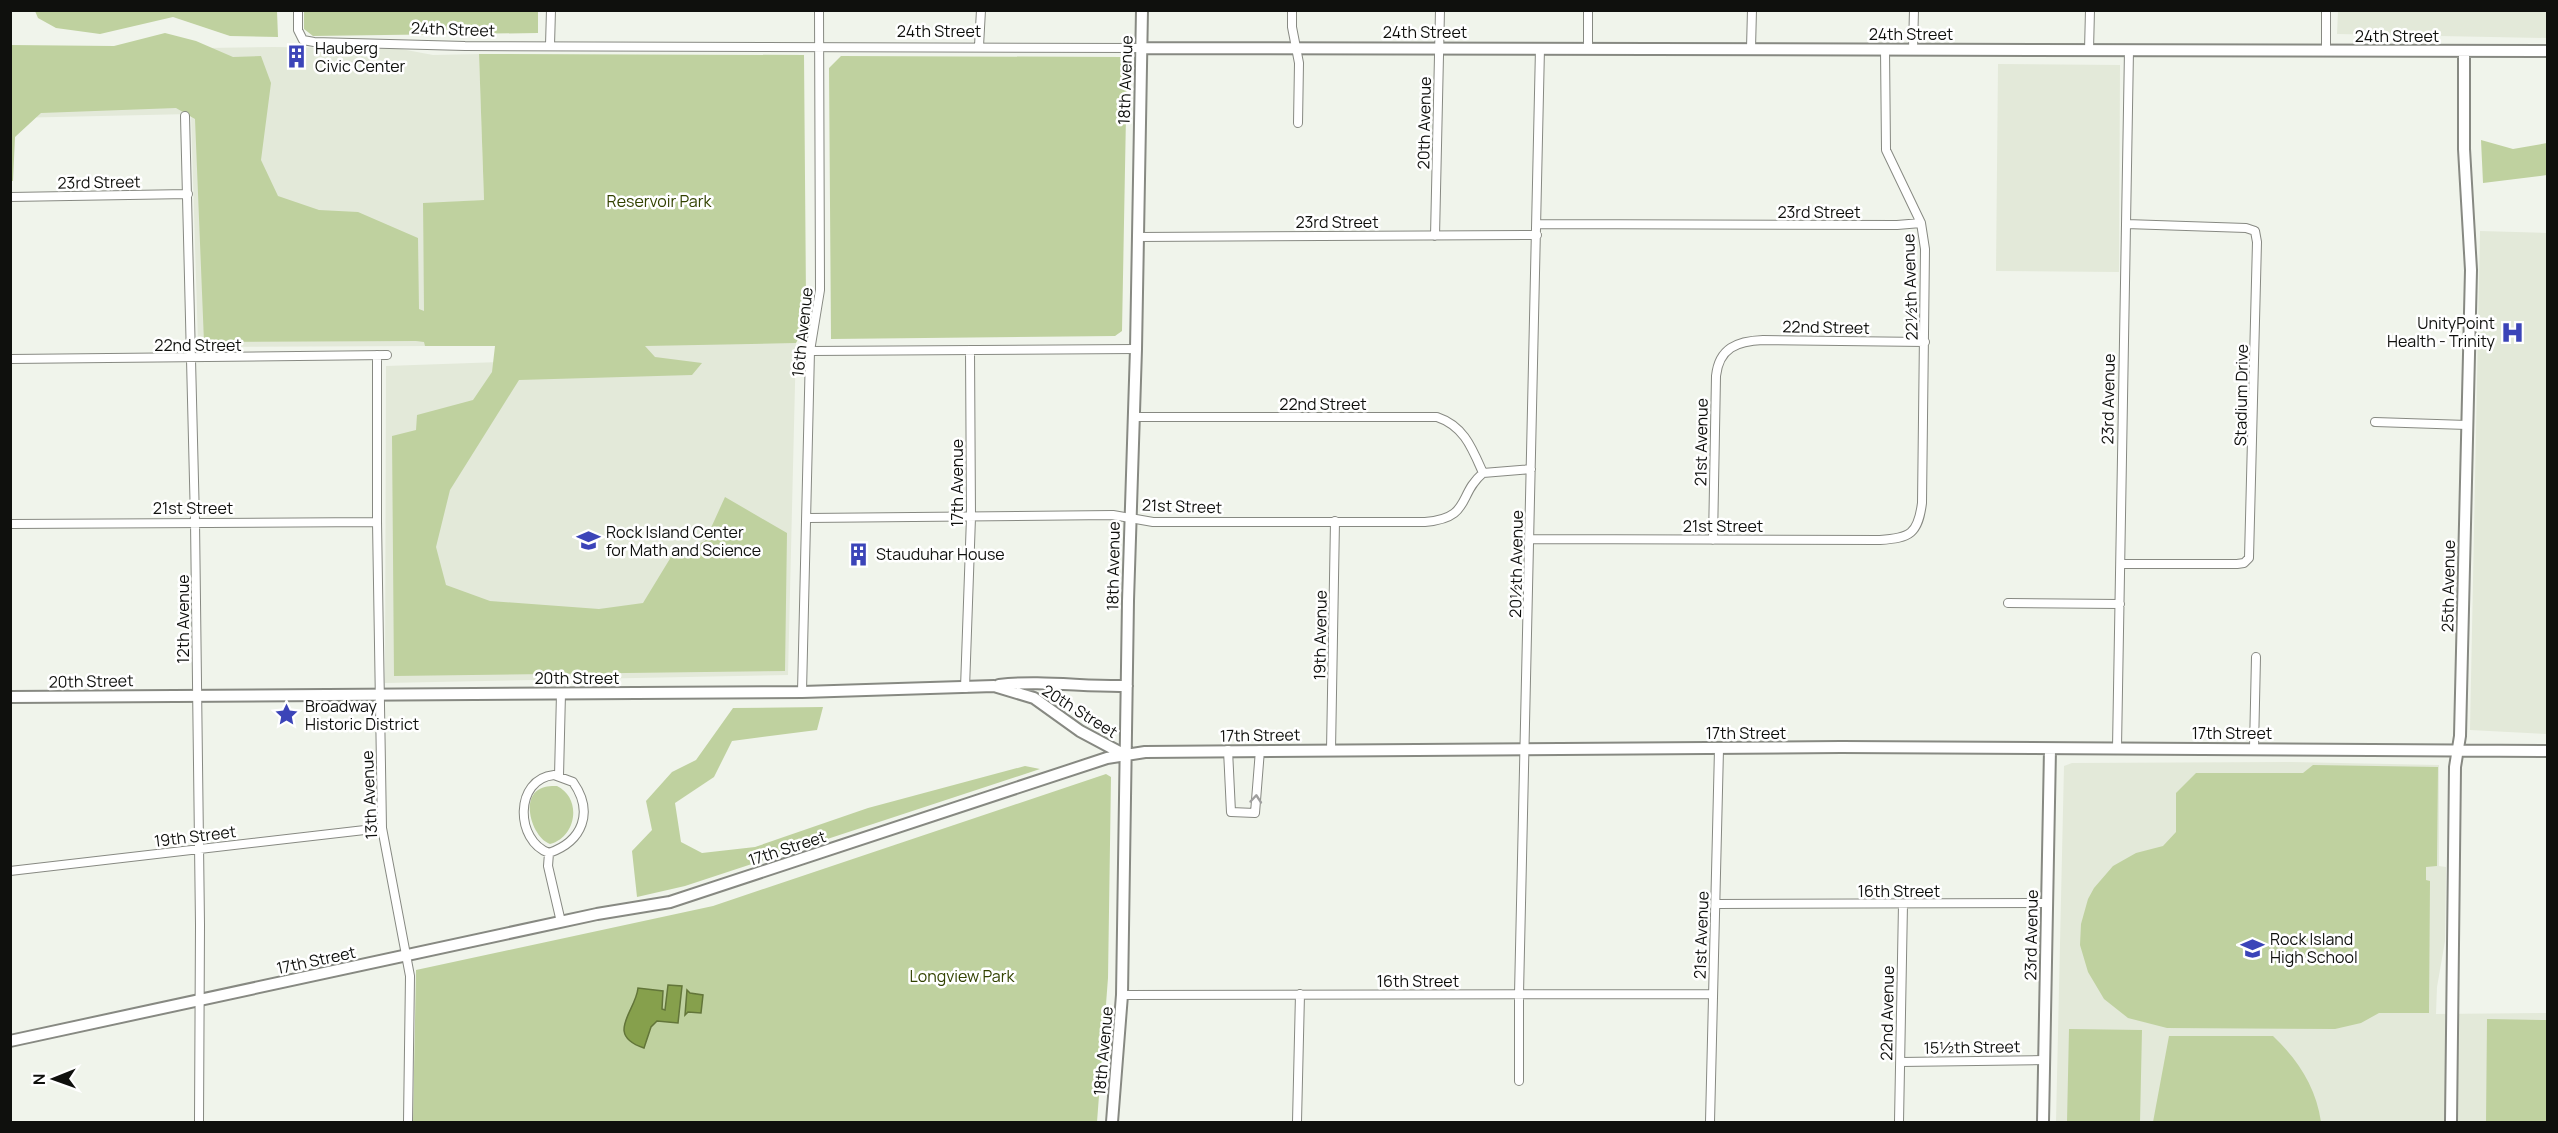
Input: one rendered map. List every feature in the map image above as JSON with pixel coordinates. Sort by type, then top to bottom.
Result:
[{"type":"street","name":"24th Street","points":[[298,10],[298,30],[303,40],[465,46],[819,45],[1141,48],[2547,51]]},
{"type":"street","points":[[550,45],[551,10]]},
{"type":"street","name":"16th Avenue","points":[[802,692],[808,518],[810,351],[820,290],[819,10]]},
{"type":"street","points":[[980,46],[981,10]]},
{"type":"street","name":"18th Avenue","points":[[1112,1122],[1122,995],[1129,518],[1136,349],[1142,10]]},
{"type":"street","points":[[1292,10],[1299,63],[1298,123]]},
{"type":"street","name":"20th Avenue","points":[[1435,236],[1440,10]]},
{"type":"street","points":[[1588,10],[1588,48]]},
{"type":"street","points":[[1751,48],[1752,10]]},
{"type":"street","points":[[1913,49],[1914,10]]},
{"type":"street","points":[[2089,50],[2090,10]]},
{"type":"street","points":[[2326,10],[2326,50]]},
{"type":"street","name":"20½th Avenue","points":[[1519,1080],[1540,48]]},
{"type":"street","name":"22½th Avenue","points":[[1885,49],[1886,150],[1921,223],[1925,249],[1922,503],[1919,522],[1913,531]]},
{"type":"street","name":"23rd Avenue","points":[[2117,748],[2129,50]]},
{"type":"street","name":"25th Avenue","points":[[2451,1122],[2455,767],[2458,750],[2471,270],[2464,149],[2464,51]]},
{"type":"street","name":"12th Avenue","points":[[185,116],[200,849],[199,1122]]},
{"type":"street","name":"23rd Street","points":[[10,197],[188,194]]},
{"type":"street","name":"23rd Street","points":[[1537,224],[1896,225],[1921,223]]},
{"type":"street","name":"Stadium Drive","points":[[2121,564],[2237,564],[2244,563],[2249,558],[2257,254],[2256,235],[2252,229],[2126,224]]},
{"type":"street","name":"23rd Street","points":[[1137,237],[1537,235]]},
{"type":"street","name":"22nd Street","points":[[1728,349],[1743,341],[1763,340],[1925,342]]},
{"type":"street","points":[[810,351],[1136,349]]},
{"type":"street","name":"21st Avenue","points":[[1713,540],[1716,376],[1717,364],[1728,349]]},
{"type":"street","name":"17th Avenue","points":[[965,688],[971,517],[970,350]]},
{"type":"street","name":"22nd Street","points":[[10,359],[191,359],[387,355]]},
{"type":"street","name":"13th Avenue","points":[[377,356],[382,828],[410,976],[408,1122]]},
{"type":"street","name":"22nd Street","points":[[1134,417],[1437,417],[1454,424],[1461,430],[1483,473]]},
{"type":"street","points":[[2375,422],[2467,425]]},
{"type":"street","points":[[1483,473],[1531,469]]},
{"type":"street","name":"21st Street","points":[[808,518],[1113,515],[1153,522],[1425,522],[1445,518],[1459,509],[1473,483],[1483,473]]},
{"type":"street","name":"21st Street","points":[[10,524],[195,521],[377,522]]},
{"type":"street","name":"19th Avenue","points":[[1331,750],[1335,521]]},
{"type":"street","name":"21st Street","points":[[1530,539],[1880,540],[1898,539],[1913,531]]},
{"type":"street","points":[[2008,603],[2120,604]]},
{"type":"street","points":[[2254,748],[2256,657]]},
{"type":"street","points":[[994,686],[1033,682],[1083,687],[1127,686]]},
{"type":"street","name":"20th Street","points":[[10,697],[196,694],[802,692],[994,686],[1034,698],[1080,731],[1125,756]]},
{"type":"street","points":[[559,776],[561,693]]},
{"type":"street","name":"21st Avenue","points":[[1710,1122],[1719,748]]},
{"type":"street","name":"17th Street","points":[[10,1041],[561,922],[670,902],[1107,758],[1228,750],[2254,748],[2547,751]]},
{"type":"street","name":"23rd Avenue","points":[[2043,1122],[2050,749]]},
{"type":"street","points":[[1228,750],[1231,812],[1255,813],[1260,750]]},
{"type":"street","points":[[546,776],[559,776],[573,782],[584,799],[584,810],[581,827],[573,841],[565,848],[549,853],[535,844],[529,832],[524,816],[525,796],[535,782],[546,776]]},
{"type":"street","name":"19th Street","points":[[10,871],[382,828]]},
{"type":"street","points":[[549,853],[548,866],[561,922]]},
{"type":"street","name":"16th Street","points":[[1716,904],[2046,903]]},
{"type":"street","name":"22nd Avenue","points":[[1899,1122],[1903,904]]},
{"type":"street","points":[[1297,1122],[1300,994]]},
{"type":"street","name":"16th Street","points":[[1122,995],[1713,994]]},
{"type":"street","name":"15½th Street","points":[[1900,1062],[2044,1060]]},
{"type":"shaded area","points":[[2338,11],[2547,11],[2547,38],[2337,34]]},
{"type":"shaded area","points":[[274,47],[401,49],[433,55],[479,54],[484,200],[423,204],[425,346],[202,347],[198,343],[191,114],[11,118],[10,51]]},
{"type":"shaded area","points":[[1998,64],[2120,65],[2119,272],[1996,271]]},
{"type":"shaded area","points":[[2480,231],[2547,233],[2547,734],[2470,730]]},
{"type":"shaded area","name":"Rock Island Center for Math and Science","points":[[796,343],[788,675],[385,683],[386,366],[500,362],[501,345]]},
{"type":"shaded area","name":"Rock Island High School","points":[[2291,762],[2439,765],[2439,866],[2446,867],[2445,941],[2437,987],[2436,1014],[2547,1013],[2547,1122],[2056,1122],[2064,766],[2072,763]]},
{"type":"shaded area","points":[[668,985],[682,986],[678,1023],[657,1021],[651,1027],[644,1048],[632,1043],[624,1029],[638,988],[663,991],[662,1009],[665,1010]]},
{"type":"shaded area","points":[[687,990],[690,993],[703,995],[701,1013],[688,1012],[685,1015]]},
{"type":"green space","points":[[35,11],[277,11],[278,37],[230,36],[173,17],[100,34],[56,28],[38,18]]},
{"type":"green space","points":[[304,11],[538,11],[538,33],[313,36],[304,29]]},
{"type":"green space","name":"Reservoir Park","points":[[165,33],[196,41],[233,57],[261,56],[271,83],[261,160],[278,196],[319,210],[358,212],[418,238],[419,309],[424,311],[423,203],[484,200],[479,54],[804,55],[806,299],[801,333],[796,343],[645,346],[655,357],[702,363],[692,375],[519,380],[450,490],[436,547],[446,585],[490,601],[599,609],[643,603],[671,557],[705,541],[725,497],[787,533],[785,671],[394,676],[392,436],[416,430],[417,415],[473,400],[492,372],[495,346],[425,346],[424,342],[416,341],[204,342],[195,119],[176,108],[41,113],[15,137],[13,181],[11,181],[10,45],[114,46]]},
{"type":"green space","points":[[841,56],[1122,57],[1127,61],[1122,331],[1115,336],[831,339],[829,68]]},
{"type":"green space","points":[[2481,140],[2513,149],[2547,143],[2547,175],[2483,183]]},
{"type":"green space","points":[[823,707],[817,730],[732,741],[714,777],[675,803],[681,842],[702,853],[755,847],[868,808],[1025,766],[1040,769],[685,886],[637,897],[632,851],[652,830],[646,801],[672,772],[696,760],[733,708]]},
{"type":"green space","points":[[2313,765],[2438,767],[2437,866],[2426,867],[2426,880],[2430,881],[2429,1013],[2379,1013],[2361,1023],[2335,1029],[2167,1028],[2128,1018],[2104,999],[2088,972],[2080,945],[2081,924],[2088,899],[2094,888],[2113,866],[2136,853],[2163,846],[2176,832],[2176,793],[2196,773],[2303,773]]},
{"type":"green space","name":"Longview Park","points":[[1106,774],[1111,777],[1108,978],[1097,1122],[413,1122],[416,970],[713,906]]},
{"type":"green space","points":[[557,786],[570,799],[573,817],[566,834],[550,844],[539,835],[534,827],[530,802],[538,790]]},
{"type":"green space","points":[[2487,1019],[2547,1020],[2547,1122],[2486,1122]]},
{"type":"green space","points":[[2069,1029],[2142,1030],[2140,1122],[2067,1122]]},
{"type":"green space","points":[[2169,1036],[2273,1036],[2304,1075],[2315,1097],[2321,1122],[2153,1122]]},
{"type":"place","name":"Hauberg Civic Center","points":[[297,57]]},
{"type":"place","name":"UnityPoint Health - Trinity","points":[[2513,332]]},
{"type":"place","name":"Rock Island Center for Math and Science","points":[[588,541]]},
{"type":"place","name":"Stauduhar House","points":[[858,554]]},
{"type":"place","name":"Broadway Historic District","points":[[287,715]]},
{"type":"place","name":"Rock Island High School","points":[[2252,948]]}]
